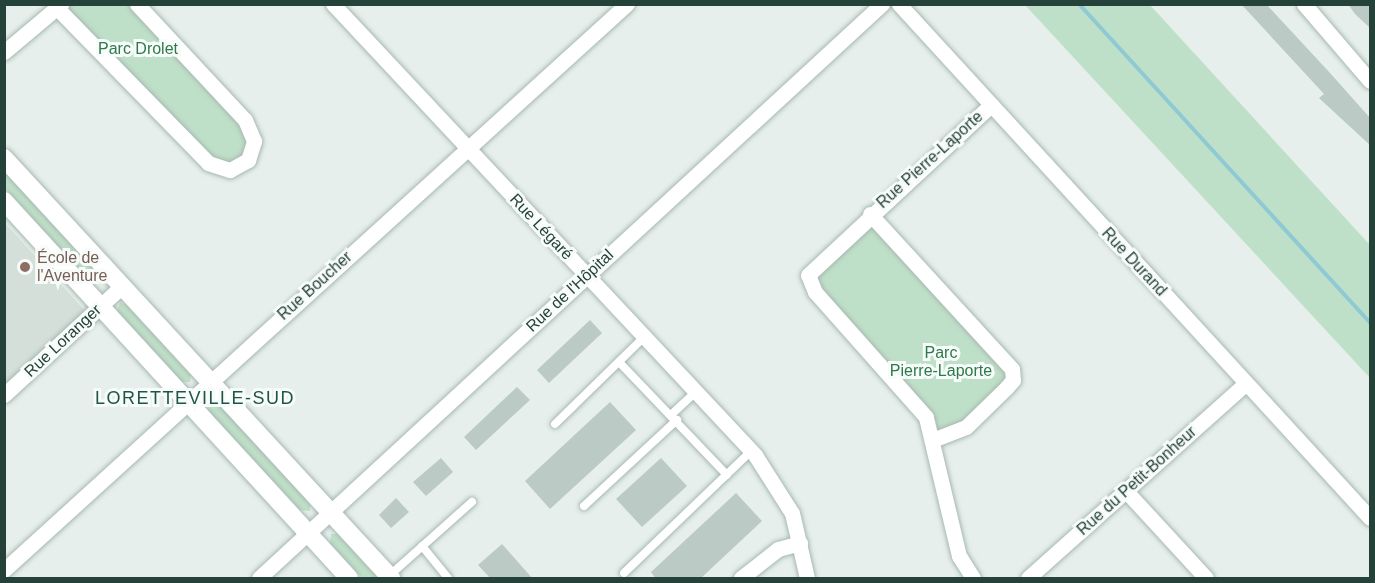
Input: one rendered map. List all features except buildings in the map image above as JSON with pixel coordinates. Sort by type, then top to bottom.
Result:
[{"type":"street","points":[[4,52],[59,6],[208,163],[230,170],[248,160],[255,141],[245,120],[137,4]]},
{"type":"street","name":"Rue Légaré","points":[[333,4],[752,451],[777,484],[792,513],[807,579]]},
{"type":"street","name":"Rue Boucher","points":[[4,570],[188,400],[627,4]]},
{"type":"street","name":"Rue de l'Hôpital","points":[[259,579],[882,4]]},
{"type":"street","name":"Rue Durand","points":[[899,4],[1371,518]]},
{"type":"street","points":[[1304,4],[1371,81]]},
{"type":"street","name":"Rue Pierre-Laporte","points":[[973,579],[958,556],[926,417],[810,284],[808,275],[813,267],[870,214],[991,105]]},
{"type":"street","points":[[4,158],[390,577]]},
{"type":"street","points":[[4,201],[349,579]]},
{"type":"street","name":"Rue Pierre-Laporte","points":[[870,214],[1012,369],[1013,380],[966,427],[932,441]]},
{"type":"street","name":"Rue Loranger","points":[[4,395],[122,286]]},
{"type":"street","name":"Rue du Petit-Bonheur","points":[[1028,579],[1246,383]]},
{"type":"street","points":[[1126,490],[1206,579]]},
{"type":"street","points":[[741,579],[778,549],[800,543]]},
{"type":"lane","points":[[555,424],[644,337]]},
{"type":"lane","points":[[619,362],[727,475]]},
{"type":"lane","points":[[584,506],[674,417],[696,392]]},
{"type":"lane","points":[[624,573],[752,451]]},
{"type":"lane","points":[[390,577],[472,502]]},
{"type":"lane","points":[[422,546],[448,579]]},
{"type":"shaded area","name":"École de l'Aventure","points":[[4,222],[86,312],[4,389]]},
{"type":"green space","name":"Parc Drolet","points":[[61,4],[137,5],[245,120],[253,152],[218,168]]},
{"type":"green space","points":[[1025,5],[1150,5],[1370,245],[1370,378]]},
{"type":"green space","points":[[5,171],[102,278],[93,285],[5,188]]},
{"type":"green space","name":"Parc Pierre-Laporte","points":[[870,214],[1012,369],[966,427],[932,440],[926,417],[815,292],[813,267]]},
{"type":"green space","points":[[120,303],[126,304],[191,375],[190,382],[182,382],[117,312]]},
{"type":"green space","points":[[210,400],[216,400],[310,504],[310,511],[300,510],[207,410]]},
{"type":"green space","points":[[331,534],[338,534],[378,578],[362,578],[330,543]]},
{"type":"waterway","points":[[1079,4],[1370,323]]},
{"type":"place","name":"École de l'Aventure","points":[[25,267]]},
{"type":"district","name":"LORETTEVILLE-SUD","points":[[195,398]]}]
